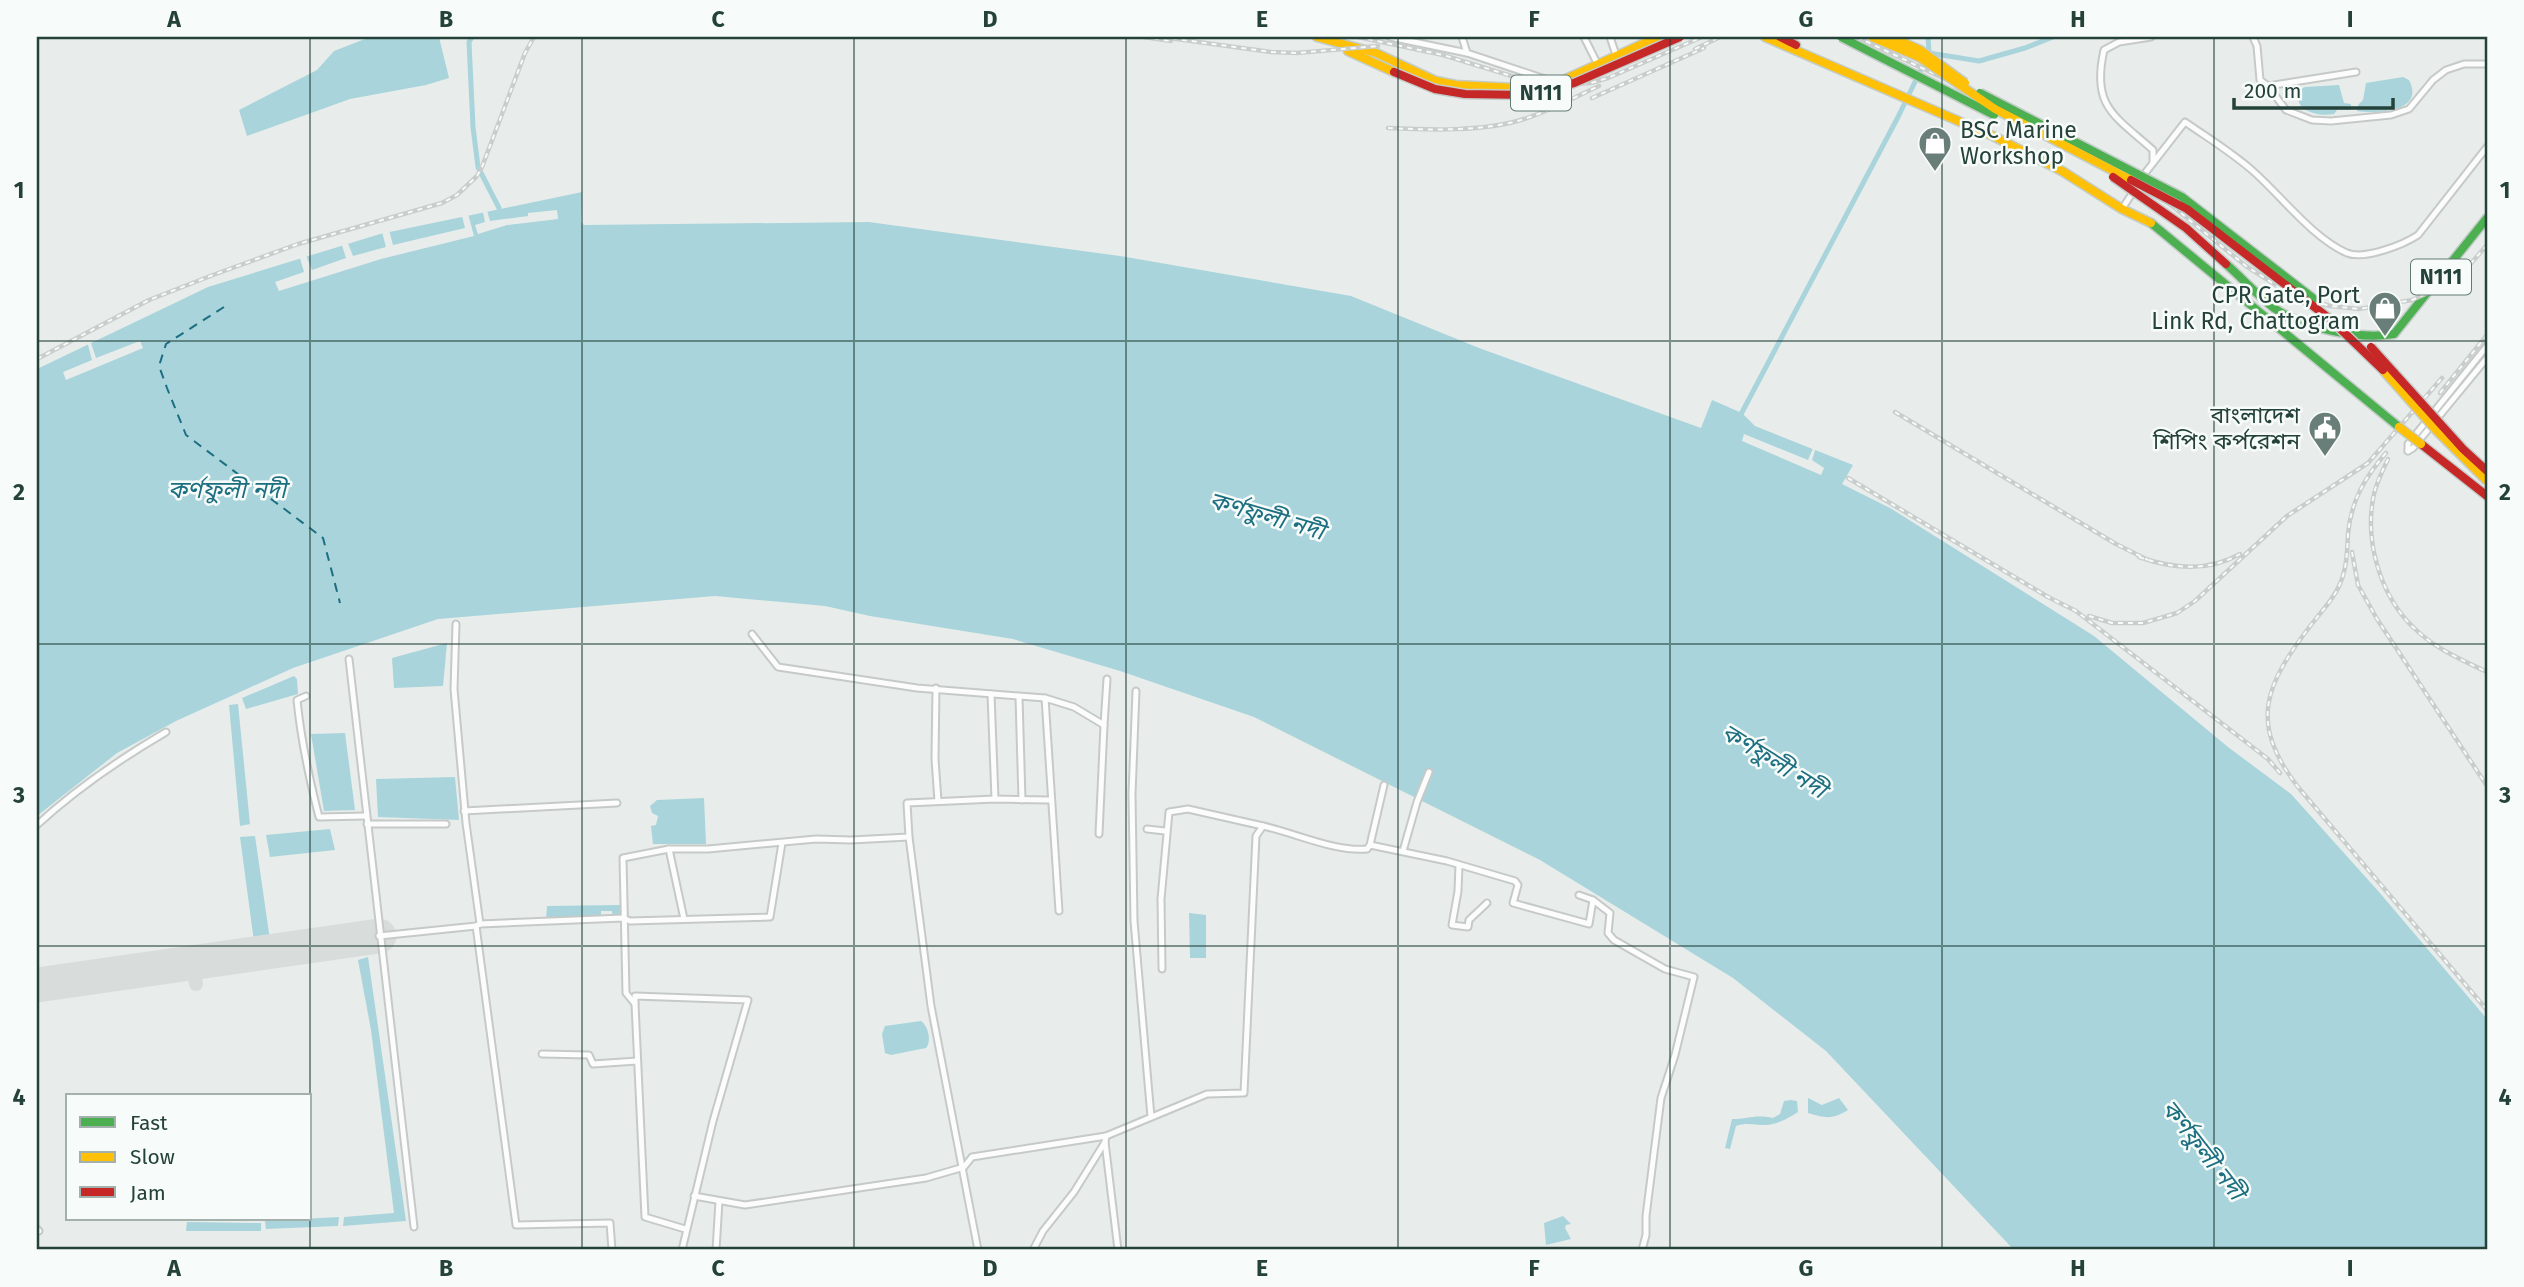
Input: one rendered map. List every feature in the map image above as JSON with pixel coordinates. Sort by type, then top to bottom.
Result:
[{"type":"main road","name":"N111","points":[[1318,37],[1376,53],[1436,81],[1456,85],[1536,89],[1557,83],[1658,37]]},
{"type":"main road","name":"N111","points":[[1318,37],[1435,89],[1465,94],[1527,95],[1574,83],[1680,37]]},
{"type":"main road","points":[[1765,37],[1993,136],[2062,171],[2122,209],[2147,220],[2487,496]]},
{"type":"main road","points":[[1780,37],[1815,57]]},
{"type":"main road","name":"N111","points":[[1841,37],[2119,180],[2186,228],[2267,302],[2289,316],[2322,329],[2370,337],[2394,334],[2487,218]]},
{"type":"main road","points":[[1872,37],[1919,57],[1995,109],[2187,209],[2330,319],[2369,354],[2437,431],[2487,481]]},
{"type":"main road","points":[[1891,37],[1929,55],[1976,91],[2182,197],[2198,208],[2351,329],[2383,358],[2463,449],[2487,471]]},
{"type":"street","points":[[1390,37],[1467,53],[1557,83]]},
{"type":"street","points":[[1462,37],[1467,53]]},
{"type":"street","points":[[1584,37],[1597,63]]},
{"type":"street","points":[[1610,37],[1616,55]]},
{"type":"street","points":[[2151,37],[2119,42],[2104,50],[2101,88],[2109,111],[2153,149],[2153,163]]},
{"type":"street","points":[[2253,37],[2257,46],[2260,80],[2268,86],[2286,110],[2312,120],[2331,121],[2405,112],[2433,80],[2446,70],[2464,64],[2487,64]]},
{"type":"street","points":[[2268,86],[2356,72]]},
{"type":"street","points":[[2122,209],[2185,122],[2252,170],[2320,235],[2349,254],[2368,254],[2408,242],[2418,235],[2487,148]]},
{"type":"street","points":[[2487,346],[2408,444],[2408,451],[2487,358]]},
{"type":"street","points":[[456,624],[454,689],[464,810],[516,1225],[610,1223],[612,1250]]},
{"type":"street","points":[[752,635],[778,667],[917,688],[1045,698],[1074,707],[1104,725]]},
{"type":"street","points":[[349,659],[414,1227]]},
{"type":"street","points":[[1098,834],[1107,679]]},
{"type":"street","points":[[936,688],[935,759],[938,802]]},
{"type":"street","points":[[1136,691],[1132,785],[1134,920],[1151,1117]]},
{"type":"street","points":[[991,694],[995,799]]},
{"type":"street","points":[[306,696],[297,700],[301,741],[319,817],[366,816]]},
{"type":"street","points":[[1019,697],[1022,800]]},
{"type":"street","points":[[1045,698],[1059,911]]},
{"type":"street","points":[[37,825],[62,802],[126,755],[166,732]]},
{"type":"street","points":[[1403,851],[1416,802],[1429,772]]},
{"type":"street","points":[[1162,969],[1161,899],[1169,812],[1188,809],[1290,831],[1315,841],[1367,849],[1384,785]]},
{"type":"street","points":[[978,1250],[931,1006],[907,803],[995,799],[1050,800]]},
{"type":"street","points":[[464,810],[617,803]]},
{"type":"street","points":[[367,824],[446,824]]},
{"type":"street","points":[[694,1196],[745,1205],[926,1178],[964,1167],[972,1157],[1105,1139],[1207,1094],[1244,1093],[1256,836],[1263,826]]},
{"type":"street","points":[[1147,829],[1166,831]]},
{"type":"street","points":[[635,1004],[626,993],[623,858],[669,849],[909,836]]},
{"type":"street","points":[[379,936],[478,925],[623,918],[770,918],[782,843]]},
{"type":"street","points":[[1370,845],[1403,851],[1515,881],[1518,885],[1513,903],[1589,924],[1593,900]]},
{"type":"street","points":[[669,849],[684,919]]},
{"type":"street","points":[[1459,865],[1452,925],[1468,928],[1469,920],[1487,903]]},
{"type":"street","points":[[1578,895],[1593,900],[1610,913],[1608,933],[1614,940],[1665,969],[1694,977],[1675,1055],[1661,1098],[1646,1235],[1642,1250]]},
{"type":"street","points":[[682,1250],[713,1121],[748,1000],[635,996],[645,1217],[685,1230]]},
{"type":"street","points":[[542,1054],[589,1055],[593,1064],[637,1061]]},
{"type":"street","points":[[1033,1250],[1042,1231],[1074,1192],[1105,1139]]},
{"type":"street","points":[[1105,1139],[1118,1250]]},
{"type":"street","points":[[716,1250],[719,1201]]},
{"type":"water","points":[[370,37],[439,37],[449,78],[350,99],[247,136],[239,110],[317,70],[334,51]]},
{"type":"water","points":[[2403,77],[2409,80],[2412,91],[2411,99],[2405,105],[2386,111],[2357,111],[2363,100],[2366,83]]},
{"type":"water","points":[[2339,85],[2344,103],[2351,104],[2351,110],[2321,114],[2308,111],[2299,103],[2299,90],[2305,87]]},
{"type":"water","name":"কর্ণফুলী নদী","points":[[582,192],[581,222],[584,225],[869,222],[1120,256],[1351,296],[1479,348],[1701,428],[1712,400],[1742,413],[1755,426],[1853,465],[1842,484],[1890,508],[2094,636],[2228,747],[2291,794],[2487,1019],[2487,1250],[2014,1250],[1826,1051],[1733,978],[1540,860],[1254,717],[1120,671],[1013,639],[825,606],[715,596],[438,619],[293,668],[176,721],[117,753],[37,816],[37,369],[208,287],[380,234]]},
{"type":"water","points":[[447,643],[443,686],[394,688],[392,658]]},
{"type":"water","points":[[294,676],[297,679],[298,694],[246,709],[242,698]]},
{"type":"water","points":[[238,704],[250,824],[240,826],[229,705]]},
{"type":"water","points":[[345,733],[355,810],[324,811],[311,734]]},
{"type":"water","points":[[455,777],[459,820],[378,817],[376,779]]},
{"type":"water","points":[[704,798],[706,844],[653,844],[651,826],[656,825],[658,816],[652,813],[650,806],[657,800]]},
{"type":"water","points":[[330,829],[335,850],[270,857],[266,835]]},
{"type":"water","points":[[255,836],[270,940],[254,942],[240,837]]},
{"type":"water","points":[[620,905],[620,917],[613,918],[612,911],[601,911],[601,917],[546,920],[547,906]]},
{"type":"water","points":[[1189,913],[1206,915],[1206,958],[1190,958]]},
{"type":"water","points":[[368,957],[406,1221],[343,1226],[344,1217],[394,1213],[371,1030],[358,960]]},
{"type":"water","points":[[921,1021],[928,1034],[929,1042],[926,1048],[891,1055],[885,1053],[882,1034],[885,1026]]},
{"type":"water","points":[[1808,1098],[1822,1105],[1839,1098],[1848,1110],[1828,1117],[1808,1113]]},
{"type":"water","points":[[1784,1101],[1797,1101],[1798,1112],[1774,1124],[1736,1126],[1730,1149],[1725,1148],[1732,1119],[1773,1118],[1780,1114]]},
{"type":"water","points":[[1563,1216],[1571,1224],[1565,1228],[1571,1239],[1546,1245],[1544,1223]]},
{"type":"water","points":[[339,1217],[338,1226],[266,1229],[265,1221]]},
{"type":"water","points":[[187,1222],[261,1223],[261,1231],[186,1231]]},
{"type":"pier","points":[[482,207],[486,207],[490,221],[557,210],[558,219],[507,225],[478,234],[475,225],[485,222]]},
{"type":"pier","points":[[467,210],[474,236],[381,259],[279,291],[275,282],[304,272],[299,255],[305,253],[312,270],[346,258],[341,242],[347,241],[353,256],[386,247],[382,232],[389,230],[393,245],[465,228],[461,212]]},
{"type":"pier","points":[[90,340],[96,358],[140,341],[143,348],[66,380],[63,372],[92,360],[87,341]]},
{"type":"pier","points":[[1744,434],[1808,460],[1814,446],[1816,447],[1812,460],[1824,468],[1821,475],[1742,441]]},
{"type":"waterway","points":[[472,37],[469,42],[473,127],[478,167],[500,214]]},
{"type":"waterway","points":[[1739,418],[1898,117],[1929,53],[1928,37]]},
{"type":"waterway","points":[[1929,53],[1979,61],[2053,37]]},
{"type":"ferry route","points":[[224,307],[166,344],[159,366],[167,388],[186,435],[323,538],[340,603]]},
{"type":"taxiway","points":[[193,964],[196,984]]},
{"type":"runway","points":[[37,985],[379,936]]},
{"type":"railway","points":[[37,359],[149,300],[213,275],[298,244],[442,203],[457,195],[477,176],[482,167],[525,53],[534,37]]},
{"type":"railway","points":[[1144,37],[1171,41]]},
{"type":"railway","points":[[1162,37],[1271,52],[1297,53],[1378,46]]},
{"type":"railway","points":[[1358,37],[1443,55],[1544,86],[1591,83],[1608,78],[1702,37]]},
{"type":"railway","points":[[1695,49],[1720,37]]},
{"type":"railway","points":[[1857,37],[2096,151],[2166,201],[2246,266],[2285,291],[2300,297],[2330,306],[2359,309],[2412,300],[2439,288],[2466,269],[2487,245]]},
{"type":"railway","points":[[1592,98],[1704,48]]},
{"type":"railway","points":[[1388,128],[1456,129],[1508,123],[1543,112],[1599,86]]},
{"type":"railway","points":[[2440,393],[2487,335]]},
{"type":"railway","points":[[2089,616],[2112,623],[2143,623],[2177,613],[2195,601],[2287,516],[2368,463],[2442,378]]},
{"type":"railway","points":[[1895,412],[2116,544],[2148,560]]},
{"type":"railway","points":[[2386,453],[2366,480],[2352,511],[2342,580],[2330,601],[2295,647],[2273,685],[2268,723],[2272,743],[2298,787],[2487,1010]]},
{"type":"railway","points":[[2388,459],[2375,489],[2371,516],[2374,551],[2384,585],[2402,615],[2430,642],[2487,672]]},
{"type":"railway","points":[[1848,478],[2076,611],[2268,759],[2280,773]]},
{"type":"railway","points":[[2352,552],[2358,585],[2377,619],[2487,786]]},
{"type":"railway","points":[[2139,557],[2191,567],[2216,564],[2240,554]]},
{"type":"traffic: fast","points":[[1841,37],[1994,115]]},
{"type":"traffic: fast","points":[[1980,93],[2182,197],[2314,299]]},
{"type":"traffic: fast","points":[[2226,264],[2274,308],[2300,321],[2348,334],[2394,334],[2487,218]]},
{"type":"traffic: fast","points":[[2151,223],[2399,427]]},
{"type":"traffic: slow","points":[[1317,37],[1376,53],[1436,81],[1456,85],[1536,89],[1557,83],[1658,37]]},
{"type":"traffic: slow","points":[[1765,37],[1993,136],[2062,171],[2122,209],[2151,223]]},
{"type":"traffic: slow","points":[[1872,37],[1919,57],[1995,109],[2131,180]]},
{"type":"traffic: slow","points":[[1891,37],[1920,50],[1965,83]]},
{"type":"traffic: slow","points":[[1348,51],[1394,72]]},
{"type":"traffic: slow","points":[[2383,370],[2437,431],[2487,481]]},
{"type":"traffic: slow","points":[[2399,427],[2421,444]]},
{"type":"traffic: jam","points":[[1394,72],[1435,89],[1465,94],[1527,95],[1574,83],[1680,37]]},
{"type":"traffic: jam","points":[[1780,37],[1796,45]]},
{"type":"traffic: jam","points":[[2113,177],[2186,228],[2226,264]]},
{"type":"traffic: jam","points":[[2131,180],[2187,209],[2330,319],[2383,370]]},
{"type":"traffic: jam","points":[[2371,347],[2463,449],[2487,471]]},
{"type":"traffic: jam","points":[[2421,444],[2487,496]]},
{"type":"place","name":"BSC Marine Workshop","points":[[1935,173]]},
{"type":"place","name":"CPR Gate, Port Link Rd, Chattogram","points":[[2385,338]]},
{"type":"place","name":"বাংলাদেশ শিপিং কর্পরেশন","points":[[2325,458]]}]
